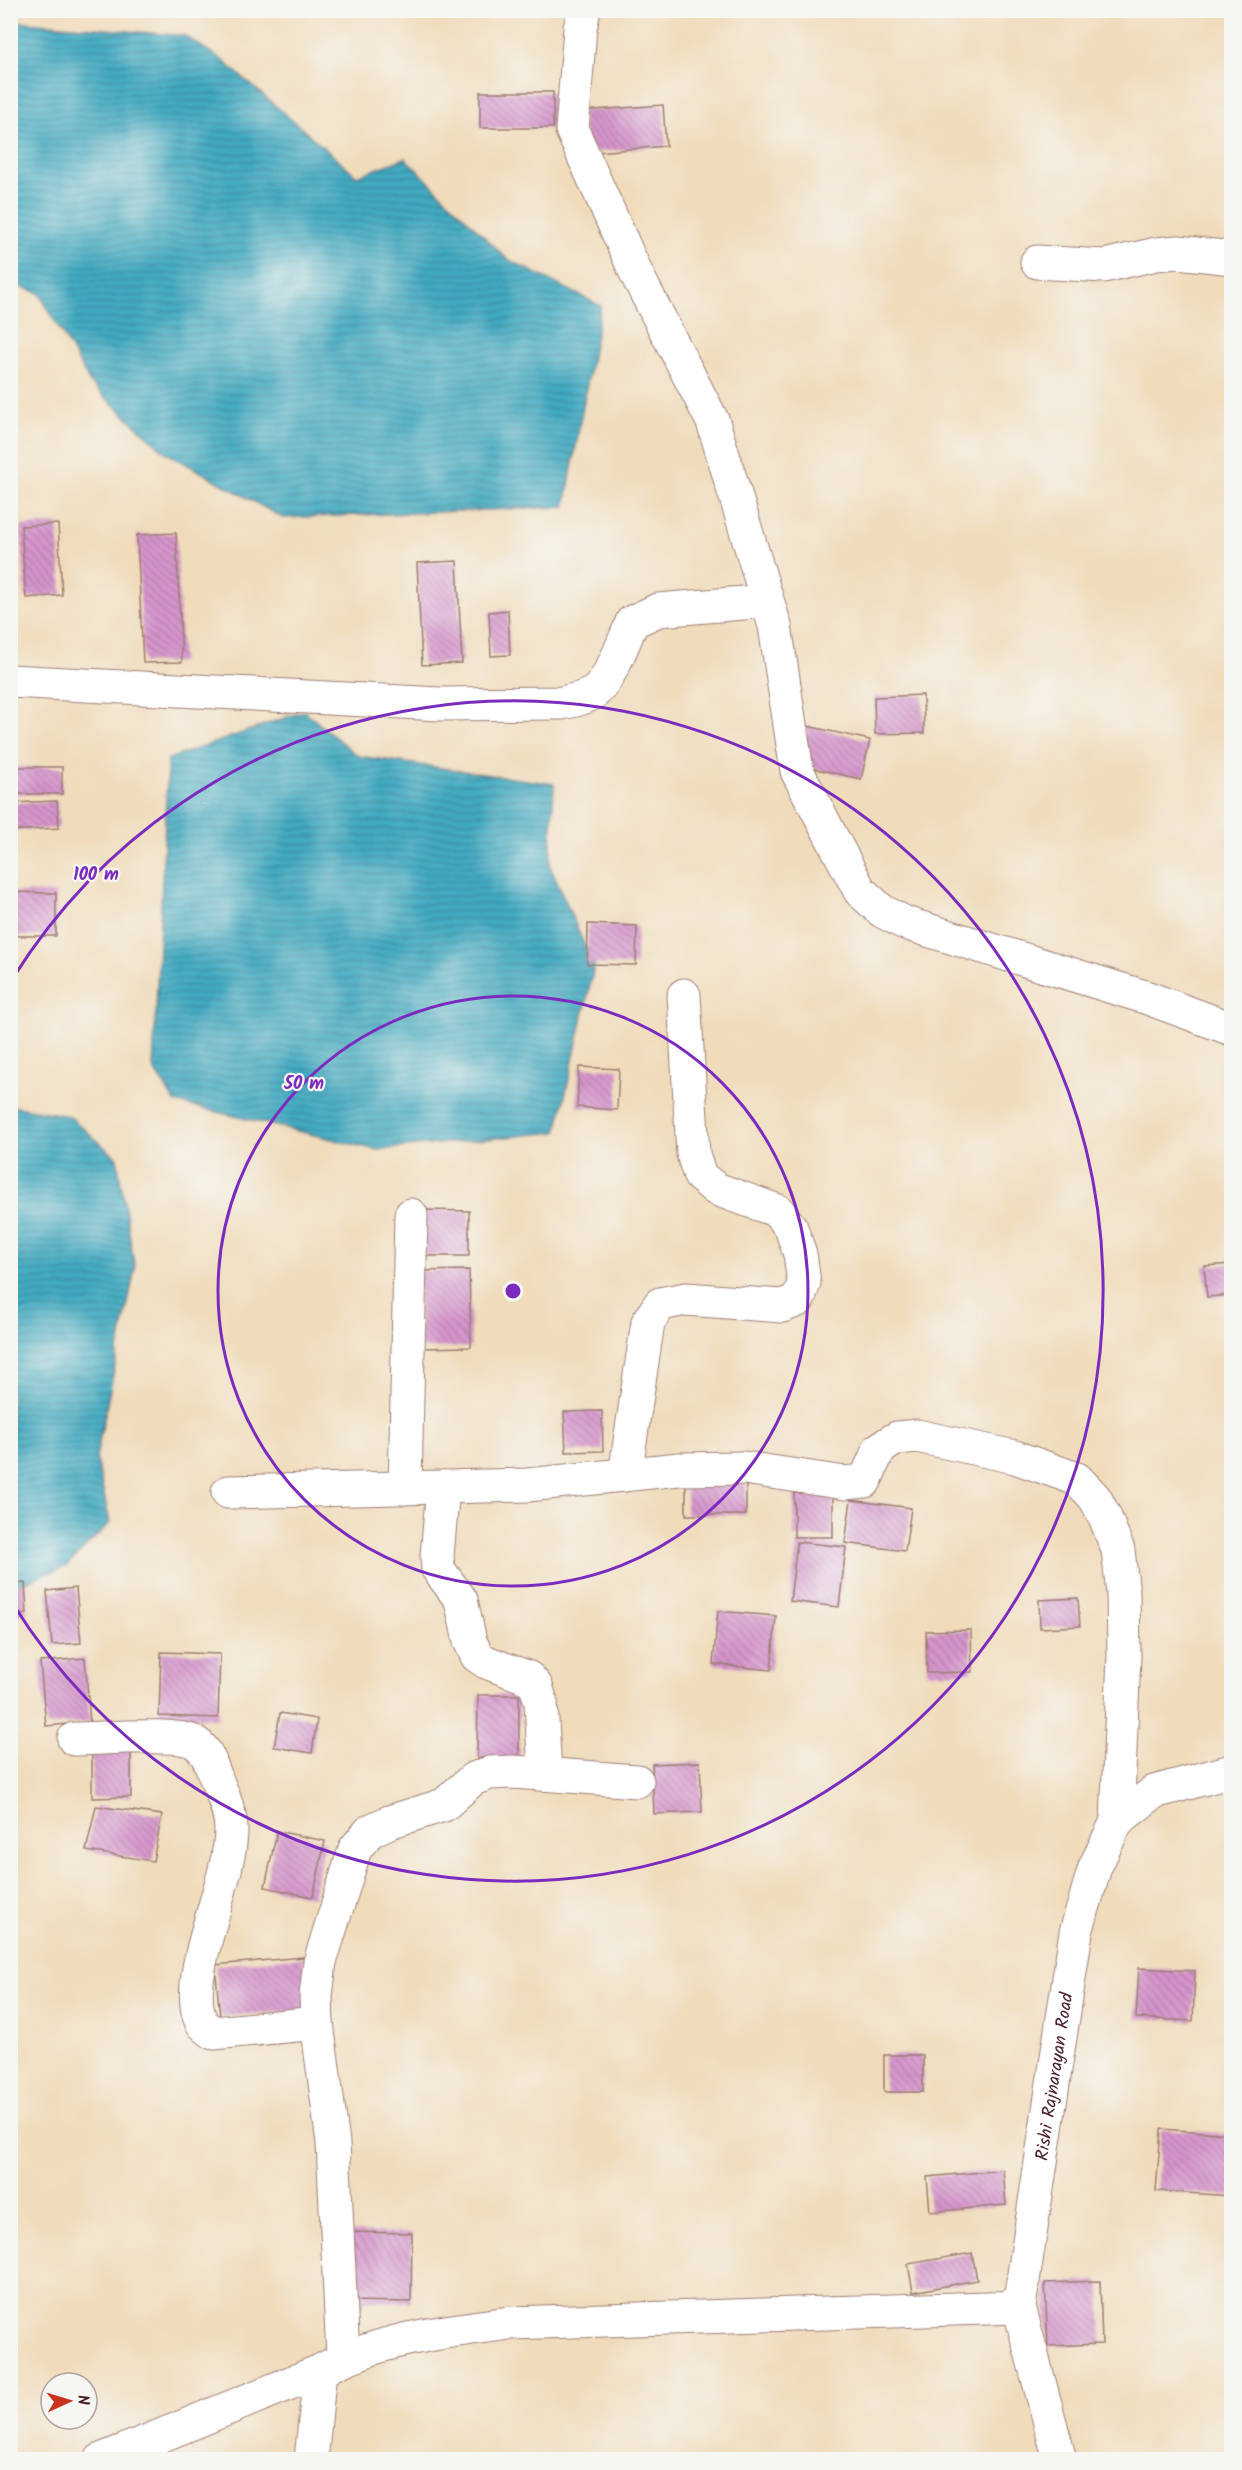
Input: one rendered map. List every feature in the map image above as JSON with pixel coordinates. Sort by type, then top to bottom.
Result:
[{"type":"street","points":[[584,10],[580,28],[572,130],[638,275],[713,422],[775,626],[797,771],[860,891],[882,911],[905,923],[1148,998],[1232,1029]]},
{"type":"street","points":[[1037,262],[1104,266],[1156,254],[1178,252],[1232,258]]},
{"type":"street","points":[[10,681],[440,704],[561,703],[595,692],[618,658],[632,622],[658,610],[767,601]]},
{"type":"street","points":[[625,1475],[648,1322],[660,1304],[686,1299],[782,1306],[798,1300],[804,1283],[800,1254],[791,1228],[778,1211],[716,1189],[700,1176],[693,1154],[684,995]]},
{"type":"street","points":[[405,1488],[411,1215]]},
{"type":"street","points":[[228,1492],[528,1485],[679,1469],[744,1468],[845,1483],[865,1481],[879,1449],[897,1438],[917,1436],[1015,1457],[1077,1479],[1095,1498],[1106,1517],[1118,1550],[1123,1593],[1124,1657],[1118,1821]]},
{"type":"street","points":[[443,1487],[438,1569],[461,1600],[477,1656],[486,1662],[529,1678],[536,1686],[541,1702],[545,1774]]},
{"type":"street","points":[[74,1739],[178,1738],[195,1742],[207,1752],[228,1809],[231,1829],[229,1856],[198,1972],[197,2008],[202,2024],[214,2033],[317,2024]]},
{"type":"street","name":"Rishi Rajnarayan Road","points":[[1060,2460],[1018,2307],[1076,1932],[1095,1867],[1118,1821],[1154,1792],[1232,1771]]},
{"type":"street","points":[[311,2460],[332,2365],[333,2143],[317,2024],[316,1996],[320,1962],[355,1849],[370,1831],[389,1822],[444,1805],[473,1779],[481,1776],[513,1772],[637,1781]]},
{"type":"street","points":[[101,2460],[332,2365],[434,2333],[510,2323],[1018,2307]]},
{"type":"water","points":[[10,22],[185,36],[221,59],[357,176],[405,158],[507,259],[601,306],[565,507],[283,518],[165,452],[91,384],[39,293],[11,283]]},
{"type":"water","points":[[304,711],[358,756],[554,784],[550,866],[594,967],[557,1132],[377,1150],[175,1102],[153,1068],[168,759]]},
{"type":"water","points":[[11,1106],[69,1116],[117,1158],[135,1269],[96,1457],[110,1523],[65,1567],[11,1587]]},
{"type":"building","points":[[480,92],[553,92],[553,128],[480,128]]},
{"type":"building","points":[[663,105],[666,146],[585,153],[582,111]]},
{"type":"building","points":[[58,524],[62,595],[26,598],[21,526]]},
{"type":"building","points":[[176,533],[182,662],[143,663],[137,535]]},
{"type":"building","points":[[457,561],[462,663],[422,665],[417,563]]},
{"type":"building","points":[[508,610],[510,655],[491,656],[489,612]]},
{"type":"building","points":[[923,695],[924,733],[875,734],[874,697]]},
{"type":"building","points":[[807,726],[870,740],[861,779],[798,765]]},
{"type":"building","points":[[10,767],[62,767],[62,794],[10,794]]},
{"type":"building","points":[[57,801],[59,828],[10,831],[10,803]]},
{"type":"building","points":[[10,892],[56,893],[56,936],[10,936]]},
{"type":"building","points":[[588,924],[637,926],[636,965],[587,964]]},
{"type":"building","points":[[579,1067],[619,1069],[617,1110],[577,1107]]},
{"type":"building","points":[[424,1210],[469,1211],[469,1256],[424,1256]]},
{"type":"building","points":[[1232,1264],[1232,1295],[1207,1297],[1204,1266]]},
{"type":"building","points":[[469,1270],[471,1347],[420,1348],[418,1271]]},
{"type":"building","points":[[602,1411],[603,1451],[566,1452],[564,1412]]},
{"type":"building","points":[[746,1478],[746,1515],[686,1515],[686,1479]]},
{"type":"building","points":[[794,1493],[833,1493],[833,1537],[794,1537]]},
{"type":"building","points":[[851,1500],[911,1508],[905,1551],[845,1543]]},
{"type":"building","points":[[797,1542],[846,1547],[839,1607],[790,1601]]},
{"type":"building","points":[[25,1583],[27,1614],[10,1615],[10,1584]]},
{"type":"building","points":[[76,1588],[81,1643],[52,1645],[47,1591]]},
{"type":"building","points":[[1078,1598],[1080,1626],[1040,1628],[1039,1600]]},
{"type":"building","points":[[718,1611],[776,1616],[771,1670],[713,1664]]},
{"type":"building","points":[[971,1630],[972,1672],[927,1673],[926,1631]]},
{"type":"building","points":[[161,1652],[220,1654],[218,1718],[159,1716]]},
{"type":"building","points":[[85,1658],[90,1722],[46,1726],[40,1662]]},
{"type":"building","points":[[478,1695],[519,1695],[519,1759],[477,1758]]},
{"type":"building","points":[[280,1713],[317,1719],[312,1753],[274,1747]]},
{"type":"building","points":[[92,1747],[131,1747],[131,1797],[92,1798]]},
{"type":"building","points":[[700,1762],[702,1812],[654,1814],[652,1764]]},
{"type":"building","points":[[96,1806],[162,1815],[153,1861],[86,1851]]},
{"type":"building","points":[[277,1831],[325,1841],[313,1897],[265,1887]]},
{"type":"building","points":[[303,1957],[308,2010],[220,2017],[215,1965]]},
{"type":"building","points":[[1139,1968],[1195,1971],[1193,2021],[1136,2018]]},
{"type":"building","points":[[884,2055],[923,2055],[923,2092],[884,2092]]},
{"type":"building","points":[[1161,2129],[1232,2134],[1232,2196],[1156,2191]]},
{"type":"building","points":[[1003,2170],[1006,2205],[930,2212],[927,2177]]},
{"type":"building","points":[[346,2232],[412,2233],[411,2302],[345,2301]]},
{"type":"building","points":[[972,2253],[977,2280],[913,2292],[908,2264]]},
{"type":"building","points":[[1100,2281],[1102,2344],[1048,2346],[1045,2283]]}]
